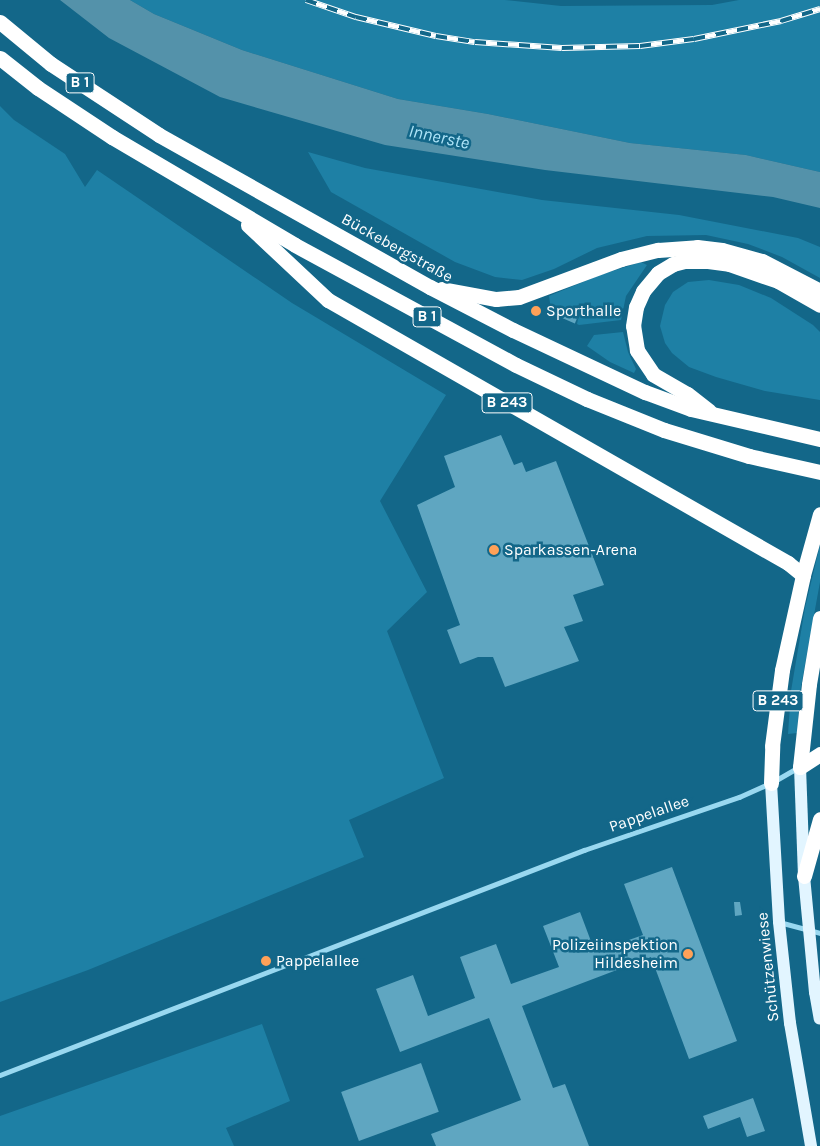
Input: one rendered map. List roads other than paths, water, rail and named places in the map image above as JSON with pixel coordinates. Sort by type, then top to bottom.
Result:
[{"type":"highway","name":"Bückebergstraße","points":[[0,22],[51,64],[159,135],[430,288],[534,341],[645,392],[714,416],[814,438]]},
{"type":"highway","name":"B 1","points":[[0,58],[38,88],[112,137],[228,206],[464,338],[562,388],[664,430],[800,469],[820,472]]},
{"type":"highway","name":"B 243","points":[[228,206],[328,300],[788,563],[803,575],[782,670],[772,746],[771,783]]},
{"type":"highway","points":[[430,288],[496,298],[519,297],[621,259],[658,250],[697,246],[722,250],[762,261],[820,291]]},
{"type":"highway","points":[[714,416],[688,394],[653,374],[637,350],[633,326],[636,307],[643,291],[658,273],[673,264],[685,261],[708,261],[729,264],[778,281],[820,305]]},
{"type":"highway","points":[[803,575],[820,514]]},
{"type":"highway","name":"B 243","points":[[800,766],[808,684],[820,618]]},
{"type":"highway","points":[[800,766],[820,754]]},
{"type":"highway","points":[[804,876],[820,819]]},
{"type":"main road","name":"B 243","points":[[800,766],[804,876],[814,931],[820,1019]]},
{"type":"main road","name":"Schützenwiese","points":[[771,783],[779,922],[790,1023],[813,1145]]},
{"type":"street","name":"Pappelallee","points":[[0,1074],[584,850],[739,797],[771,783],[800,766]]},
{"type":"street","points":[[779,922],[814,931]]},
{"type":"water","name":"Innerste","points":[[60,0],[130,0],[154,14],[242,50],[398,99],[488,114],[630,143],[746,155],[820,172],[820,208],[773,197],[545,170],[385,145],[220,97],[109,38]]},
{"type":"railway","points":[[306,0],[356,17],[436,36],[475,42],[562,48],[640,46],[694,39],[781,21],[820,9]]},
{"type":"place","name":"Sporthalle","points":[[536,311]]},
{"type":"place","name":"Sparkassen-Arena","points":[[494,550]]},
{"type":"place","name":"Polizeiinspektion Hildesheim","points":[[688,954]]},
{"type":"place","name":"Pappelallee","points":[[266,961]]}]
